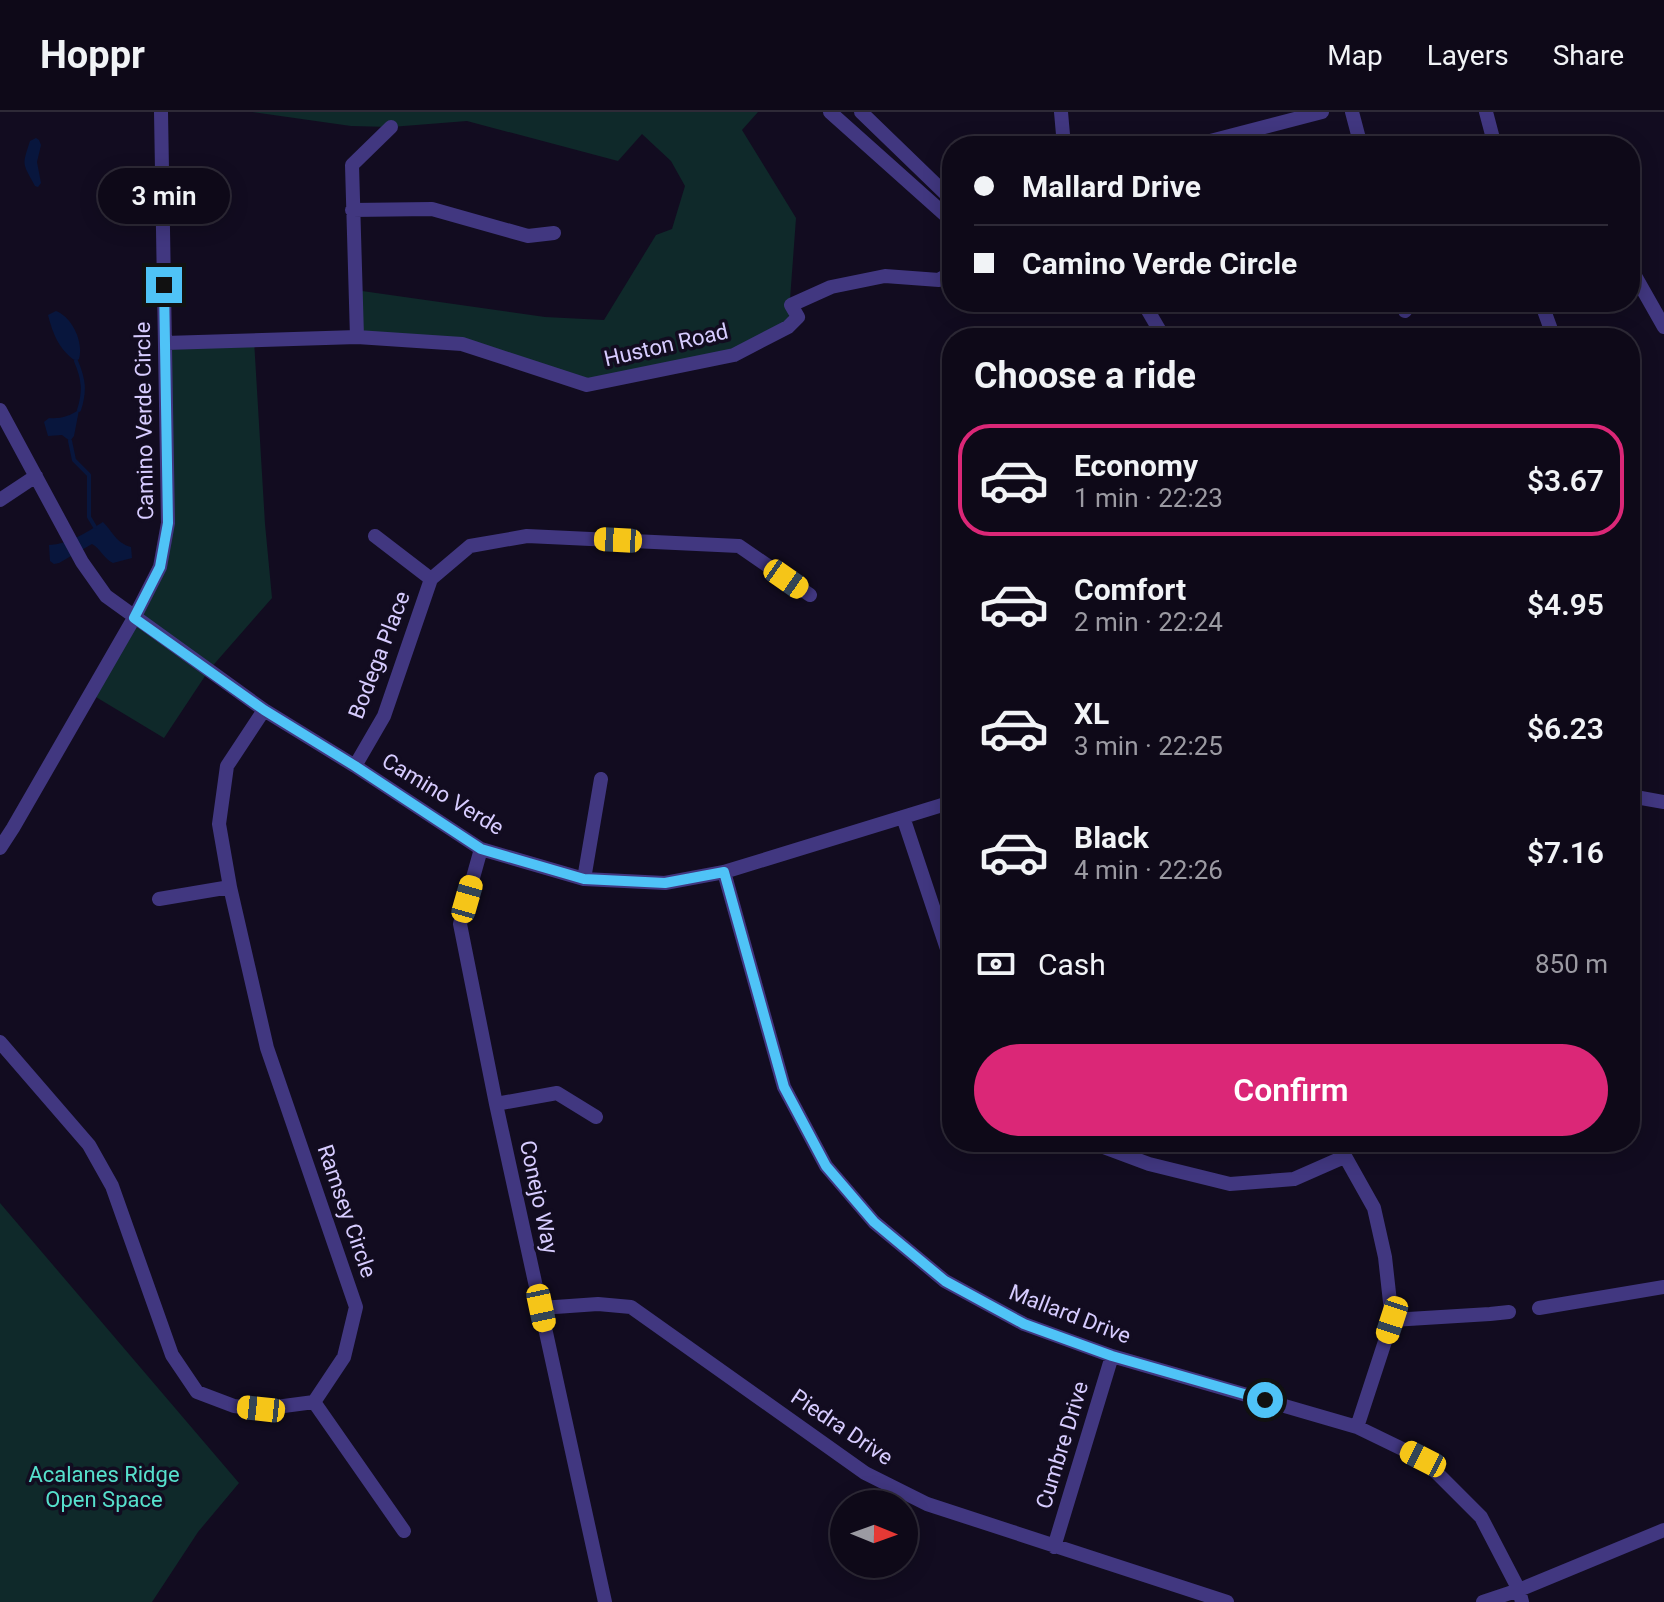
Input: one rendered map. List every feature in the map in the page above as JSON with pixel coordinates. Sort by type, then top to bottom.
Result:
[{"type":"street","name":"Camino Verde Circle","points":[[0,848],[134,618],[160,567],[168,523],[161,112]]},
{"type":"street","points":[[830,112],[942,212]]},
{"type":"street","points":[[861,112],[942,190]]},
{"type":"street","points":[[1061,112],[1063,136]]},
{"type":"street","points":[[1245,136],[1322,112]]},
{"type":"street","points":[[1352,112],[1358,136]]},
{"type":"street","points":[[1486,112],[1492,136]]},
{"type":"street","points":[[357,337],[352,165],[391,127]]},
{"type":"street","points":[[352,210],[432,209],[528,236],[554,233]]},
{"type":"street","name":"Huston Road","points":[[165,343],[357,337],[462,344],[587,385],[734,355],[788,327],[798,317],[791,305],[831,287],[885,276],[942,278]]},
{"type":"street","points":[[1640,285],[1664,327]]},
{"type":"street","points":[[0,410],[82,562],[106,596],[134,618]]},
{"type":"street","points":[[0,500],[36,476]]},
{"type":"street","points":[[375,536],[431,579]]},
{"type":"street","name":"Bodega Place","points":[[355,766],[384,716],[431,579],[470,546],[527,536],[739,546],[810,595]]},
{"type":"street","name":"Camino Verde","points":[[134,618],[264,710],[481,849],[584,879],[665,883],[724,872],[942,805]]},
{"type":"street","name":"Ramsey Circle","points":[[264,710],[227,766],[219,824],[230,887],[267,1048],[356,1307],[344,1357],[314,1402]]},
{"type":"street","points":[[584,879],[601,779]]},
{"type":"street","points":[[1640,798],[1664,802]]},
{"type":"street","points":[[903,817],[942,934]]},
{"type":"street","name":"Conejo Way","points":[[481,849],[460,924],[496,1104],[605,1602]]},
{"type":"street","name":"Mallard Drive","points":[[724,872],[784,1087],[826,1166],[874,1222],[945,1281],[1024,1324],[1112,1356],[1357,1427],[1423,1459],[1481,1517],[1520,1596]]},
{"type":"street","points":[[159,899],[230,887]]},
{"type":"street","points":[[0,1042],[89,1145],[112,1186],[172,1355],[197,1392],[234,1406],[261,1409],[314,1402],[404,1531]]},
{"type":"street","points":[[496,1104],[557,1093],[596,1117]]},
{"type":"street","points":[[1117,1152],[1149,1164],[1230,1184],[1294,1179],[1344,1157]]},
{"type":"street","points":[[1342,1152],[1374,1208],[1385,1257],[1392,1320],[1357,1427]]},
{"type":"street","points":[[1539,1308],[1664,1287]]},
{"type":"street","name":"Piedra Drive","points":[[541,1308],[598,1304],[631,1307],[865,1473],[927,1504],[1227,1602]]},
{"type":"street","points":[[1392,1320],[1509,1312]]},
{"type":"street","name":"Cumbre Drive","points":[[1054,1547],[1112,1356]]},
{"type":"street","points":[[1483,1602],[1520,1596],[1664,1530]]},
{"type":"green space","points":[[252,112],[758,112],[742,130],[796,218],[788,327],[734,355],[587,385],[463,344],[357,337],[355,290],[545,317],[604,320],[656,235],[672,229],[685,186],[671,161],[642,134],[618,161],[467,121],[391,127],[351,126]]},
{"type":"green space","points":[[254,340],[272,598],[209,670],[164,738],[91,694],[134,618],[168,523],[165,343]]},
{"type":"green space","name":"Acalanes Ridge Open Space","points":[[0,1203],[239,1483],[198,1532],[152,1602],[0,1602]]},
{"type":"water","points":[[36,138],[41,145],[37,162],[41,183],[38,187],[25,164],[30,141]]},
{"type":"water","points":[[56,311],[67,319],[75,331],[80,345],[79,359],[76,361],[65,352],[55,335],[48,315]]},
{"type":"water","points":[[79,410],[74,436],[70,441],[62,435],[48,436],[44,422]]},
{"type":"water","points":[[103,522],[118,540],[131,547],[132,558],[113,563],[92,544],[59,563],[50,561],[49,545],[71,540]]},
{"type":"waterway","points":[[76,361],[83,386],[79,410]]},
{"type":"waterway","points":[[70,441],[74,460],[89,475],[89,517],[95,527]]},
{"type":"route","points":[[164,285],[168,523],[160,567],[134,618],[264,710],[481,849],[584,879],[665,883],[724,872],[784,1087],[826,1166],[874,1222],[945,1281],[1024,1324],[1112,1356],[1265,1400]]}]
